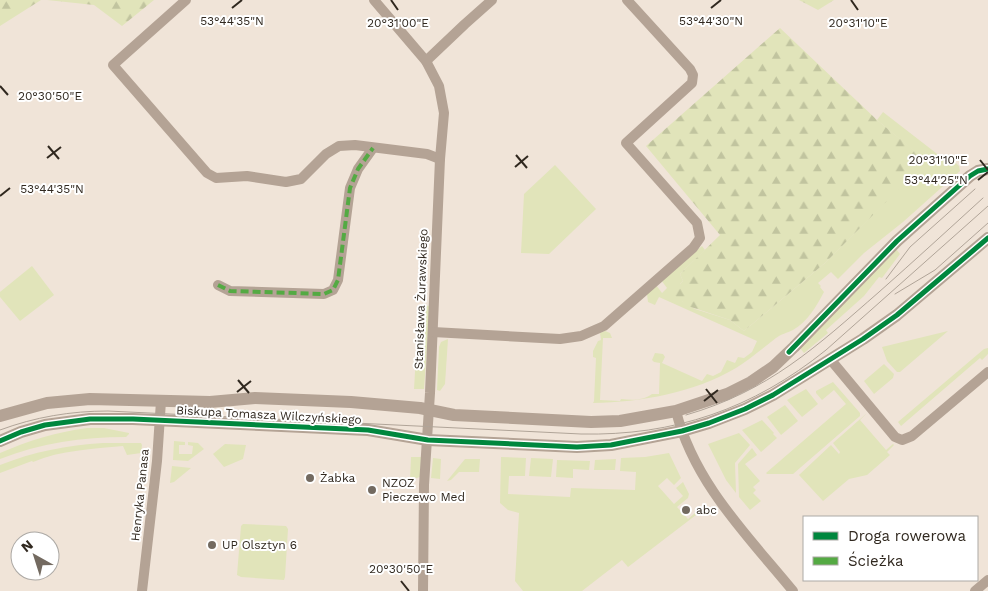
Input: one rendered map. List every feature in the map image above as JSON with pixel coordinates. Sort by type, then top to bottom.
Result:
[{"type":"street","points":[[186,0],[113,65],[207,173],[216,178],[247,176],[286,182],[300,179],[326,154],[339,146],[355,145],[427,154],[440,160]]},
{"type":"street","name":"Stanisława Żurawskiego","points":[[374,0],[426,61],[439,86],[444,113],[440,160],[428,440],[424,486],[423,591]]},
{"type":"street","points":[[426,61],[492,0]]},
{"type":"street","points":[[433,332],[560,339],[581,336],[604,326],[693,248],[700,238],[697,223],[626,143],[692,83],[693,75],[690,69],[627,0]]},
{"type":"street","points":[[218,286],[230,291],[324,294],[333,290],[338,280],[350,188],[358,169],[373,148]]},
{"type":"street","name":"Biskupa Tomasza Wilczyńskiego","points":[[0,416],[47,404],[90,399],[210,402],[255,398],[352,402],[429,410],[454,415],[591,422],[620,421],[676,411],[703,404],[727,394],[751,382],[772,367],[794,347],[897,241],[970,176],[978,171],[988,169]]},
{"type":"street","name":"Biskupa Tomasza Wilczyńskiego","points":[[0,441],[45,425],[90,419],[160,420],[368,430],[428,440],[577,447],[611,445],[682,431],[746,409],[863,339],[897,315],[988,238]]},
{"type":"street","points":[[830,359],[894,437],[902,440],[912,436],[988,372]]},
{"type":"street","name":"Henryka Panasa","points":[[142,591],[161,401]]},
{"type":"street","points":[[676,411],[682,431],[702,476],[718,500],[793,591]]},
{"type":"street","points":[[975,591],[988,580]]},
{"type":"green space","points":[[0,0],[41,0],[0,26]]},
{"type":"green space","points":[[47,0],[154,0],[122,26],[94,5]]},
{"type":"green space","points":[[799,0],[834,0],[818,10]]},
{"type":"green space","points":[[780,28],[877,120],[927,161],[825,263],[744,331],[730,320],[688,306],[674,295],[673,292],[683,281],[680,274],[720,235],[646,146]]},
{"type":"green space","points":[[883,112],[945,160],[949,156],[959,166],[960,171],[903,222],[864,253],[838,279],[831,272],[818,283],[824,292],[807,318],[793,330],[778,337],[736,368],[720,377],[685,390],[639,400],[652,394],[659,394],[660,363],[652,360],[655,353],[663,354],[665,357],[662,363],[702,381],[707,374],[713,376],[721,372],[727,360],[735,363],[738,357],[744,358],[752,352],[757,341],[659,297],[655,305],[648,302],[647,294],[656,285],[662,293],[667,288],[661,280],[702,246],[705,250],[680,274],[683,281],[680,284],[682,301],[695,309],[730,320],[744,331],[825,263],[926,161],[877,120]]},
{"type":"green space","points":[[555,165],[596,209],[549,254],[521,253],[524,194]]},
{"type":"green space","points":[[896,249],[900,254],[882,278],[879,277],[864,296],[826,330],[828,333],[804,353],[800,348]]},
{"type":"green space","points":[[32,266],[54,295],[20,321],[0,297],[0,292]]},
{"type":"green space","points":[[419,305],[430,306],[424,389],[414,389]]},
{"type":"green space","points":[[605,331],[610,333],[612,338],[603,338],[600,400],[620,401],[621,399],[636,400],[593,403],[596,358],[593,357],[593,351],[598,341],[601,340],[600,333]]},
{"type":"green space","points":[[948,331],[900,372],[897,372],[887,361],[882,347]]},
{"type":"green space","points":[[448,339],[445,384],[440,391],[437,390],[439,347],[441,342]]},
{"type":"green space","points":[[988,348],[988,354],[982,360],[980,358],[901,426],[898,422],[984,349]]},
{"type":"green space","points":[[884,364],[894,374],[893,378],[874,394],[864,381]]},
{"type":"green space","points":[[833,382],[860,413],[860,416],[793,474],[767,474],[846,404],[834,390],[822,400],[816,393],[816,391]]},
{"type":"green space","points":[[806,389],[818,404],[802,417],[787,400]]},
{"type":"green space","points":[[785,405],[798,421],[781,435],[767,417]]},
{"type":"green space","points":[[867,413],[860,420],[886,450],[894,445],[887,452],[890,455],[867,475],[849,479],[823,501],[799,475],[831,445],[839,454],[840,452],[833,443]]},
{"type":"green space","points":[[762,420],[777,438],[761,452],[742,430]]},
{"type":"green space","points":[[87,428],[104,428],[129,434],[126,437],[94,438],[46,445],[0,459],[0,453],[21,445],[53,435]]},
{"type":"green space","points":[[739,433],[750,445],[735,463],[736,493],[726,480],[708,444]]},
{"type":"green space","points":[[174,441],[185,442],[185,445],[179,445],[179,454],[192,454],[193,446],[188,445],[188,442],[198,443],[204,449],[188,461],[173,460]]},
{"type":"green space","points":[[103,443],[141,443],[141,453],[127,455],[123,446],[77,451],[32,461],[0,473],[0,465],[25,456],[63,447]]},
{"type":"green space","points":[[225,444],[246,445],[243,459],[224,467],[213,454]]},
{"type":"green space","points":[[752,448],[757,455],[745,464],[760,481],[753,487],[756,490],[753,493],[761,501],[750,510],[739,497],[738,464]]},
{"type":"green space","points":[[669,453],[681,478],[674,485],[667,478],[658,486],[674,504],[683,496],[676,488],[683,482],[689,494],[688,498],[677,507],[688,519],[695,513],[696,515],[628,567],[622,560],[582,591],[523,591],[515,581],[519,513],[508,510],[500,503],[501,457],[526,458],[525,476],[509,476],[508,494],[570,497],[571,488],[635,490],[636,472],[620,471],[621,458]]},
{"type":"green space","points":[[411,457],[421,457],[420,477],[410,480]]},
{"type":"green space","points":[[433,458],[441,459],[440,479],[431,478]]},
{"type":"green space","points":[[531,458],[553,459],[551,477],[529,476]]},
{"type":"green space","points":[[465,459],[480,459],[479,472],[459,472],[451,480],[447,481]]},
{"type":"green space","points":[[616,459],[615,470],[594,470],[595,460]]},
{"type":"green space","points":[[557,460],[590,461],[589,470],[573,469],[573,478],[556,477]]},
{"type":"green space","points":[[172,466],[191,468],[174,482],[170,483]]},
{"type":"green space","points":[[243,524],[286,526],[288,529],[284,580],[241,577],[237,575],[241,526]]},
{"type":"tram line","points":[[886,279],[910,247],[975,189]]},
{"type":"tram line","points":[[686,415],[716,405],[767,380],[812,349],[905,269],[983,198]]},
{"type":"tram line","points":[[0,430],[53,416],[80,412],[108,411],[581,434],[648,430],[680,424],[711,415],[741,403],[798,371],[826,350],[988,206]]},
{"type":"tram line","points":[[895,294],[935,270],[988,223]]},
{"type":"marked path","points":[[218,285],[230,291],[324,294],[333,290],[338,280],[350,188],[358,169],[373,148]]},
{"type":"cycle path","points":[[789,352],[897,241],[970,176],[978,171],[988,169]]},
{"type":"cycle path","points":[[0,441],[45,425],[90,419],[133,419],[368,430],[428,440],[577,447],[611,445],[682,431],[745,409],[773,395],[863,339],[897,315],[988,238]]},
{"type":"place","name":"Żabka","points":[[310,478]]},
{"type":"place","name":"NZOZ Pieczewo Med","points":[[372,490]]},
{"type":"place","name":"abc","points":[[686,510]]},
{"type":"place","name":"UP Olsztyn 6","points":[[212,545]]}]
